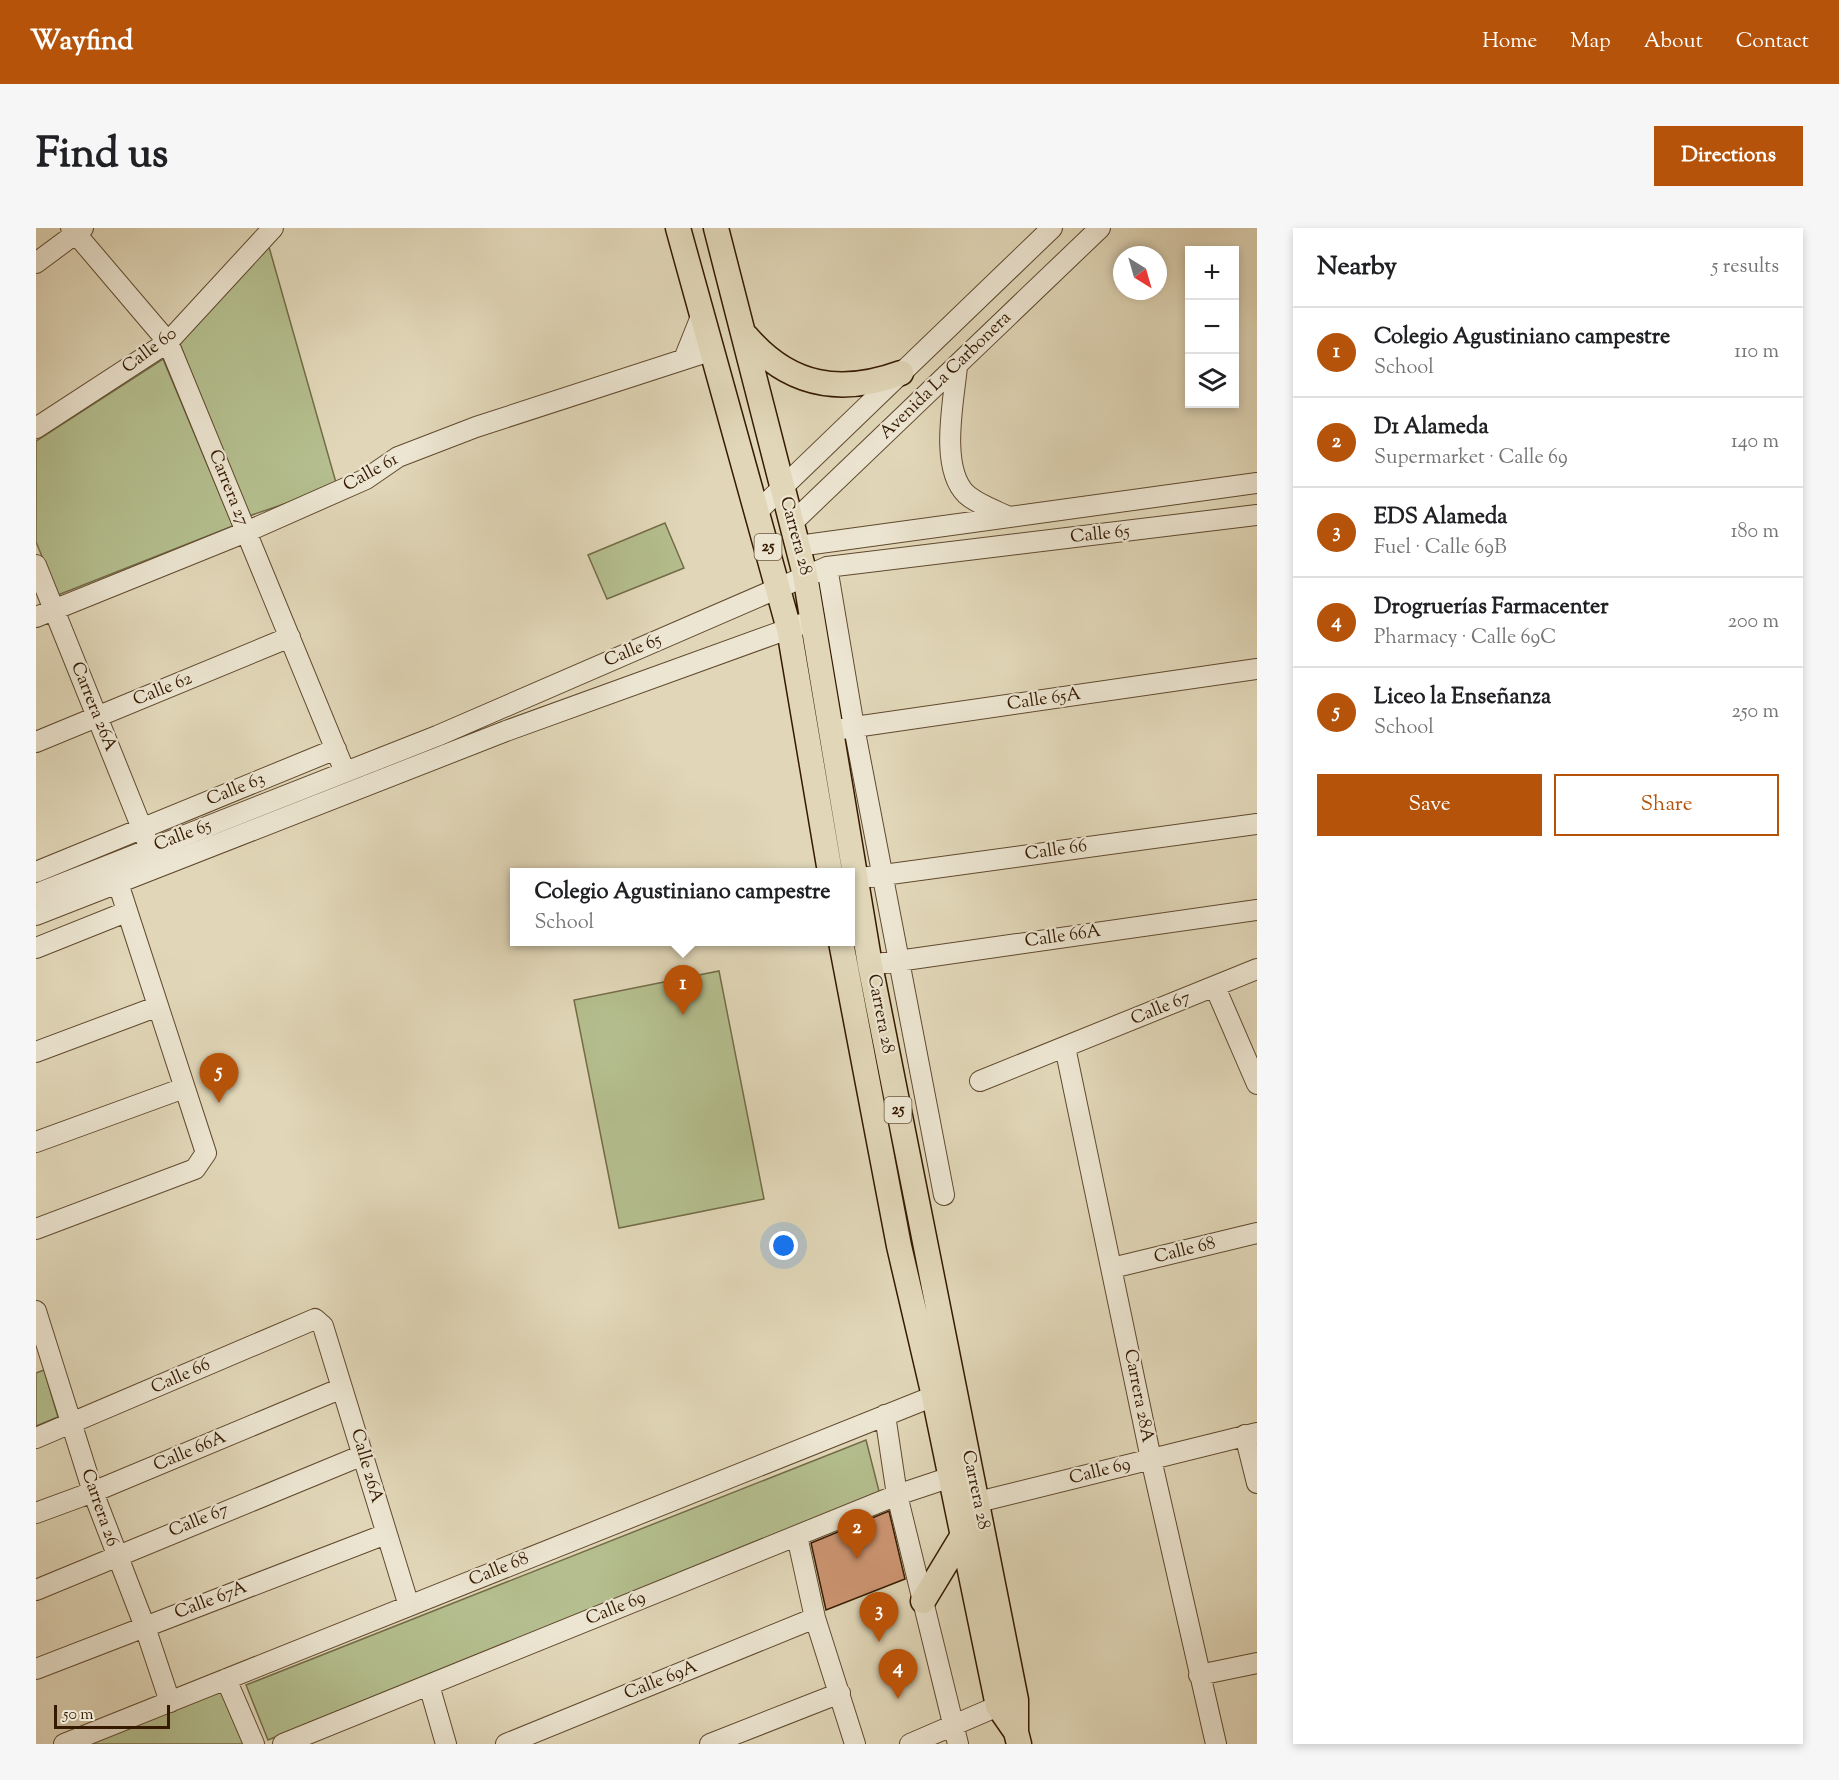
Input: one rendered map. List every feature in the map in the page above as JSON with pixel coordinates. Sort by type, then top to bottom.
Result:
[{"type":"main road","name":"Carrera 28","points":[[678,228],[758,510],[789,629],[829,868]]},
{"type":"main road","name":"Carrera 28","points":[[716,228],[746,336],[795,534],[816,571],[814,619],[852,868]]},
{"type":"main road","points":[[746,336],[773,363],[807,380],[826,384],[864,384],[901,373]]},
{"type":"main road","name":"Carrera 28","points":[[855,884],[1016,1700],[1017,1738]]},
{"type":"main road","name":"Carrera 28","points":[[842,946],[899,1246],[934,1396],[998,1706],[1017,1738]]},
{"type":"main road","points":[[923,1601],[963,1535]]},
{"type":"street","name":"Calle 60","points":[[36,428],[168,342],[273,228]]},
{"type":"street","name":"Avenida La Carbonera","points":[[758,510],[1052,228]]},
{"type":"street","name":"Avenida La Carbonera","points":[[795,534],[957,366],[1100,228]]},
{"type":"street","name":"Carrera 27","points":[[77,230],[168,342],[345,772]]},
{"type":"street","points":[[36,263],[77,230]]},
{"type":"street","points":[[684,359],[702,314]]},
{"type":"street","name":"Calle 61","points":[[45,614],[246,532],[353,485],[398,457],[476,427],[713,350]]},
{"type":"street","points":[[957,366],[950,447],[956,480],[973,498],[1007,516]]},
{"type":"street","name":"Calle 65","points":[[795,534],[1007,516],[1257,483]]},
{"type":"street","name":"Calle 65","points":[[36,894],[437,736],[816,571],[1257,515]]},
{"type":"street","name":"Carrera 26A","points":[[36,565],[45,614],[97,717],[150,849]]},
{"type":"street","points":[[816,571],[854,727],[944,1195]]},
{"type":"street","name":"Calle 65","points":[[36,915],[506,730],[814,619]]},
{"type":"street","name":"Calle 62","points":[[36,742],[290,637]]},
{"type":"street","name":"Calle 65A","points":[[830,730],[1257,669]]},
{"type":"street","name":"Calle 63","points":[[36,872],[336,749]]},
{"type":"street","name":"Calle 66","points":[[855,879],[1257,824]]},
{"type":"street","points":[[36,1229],[195,1168],[206,1153],[156,1008],[118,882]]},
{"type":"street","name":"Calle 66A","points":[[870,965],[1257,910]]},
{"type":"street","points":[[36,948],[126,912]]},
{"type":"street","name":"Calle 67","points":[[980,1081],[1257,969]]},
{"type":"street","points":[[1215,987],[1257,1084]]},
{"type":"street","points":[[36,1052],[156,1008]]},
{"type":"street","name":"Carrera 28A","points":[[1065,1047],[1151,1459],[1216,1744]]},
{"type":"street","points":[[36,1142],[184,1088]]},
{"type":"street","name":"Calle 68","points":[[1112,1268],[1257,1233]]},
{"type":"street","name":"Carrera 26","points":[[36,1311],[43,1352],[116,1555],[145,1627],[170,1702]]},
{"type":"street","name":"Calle 66","points":[[36,1438],[315,1319],[323,1326]]},
{"type":"street","name":"Calle 26A","points":[[323,1326],[409,1606]]},
{"type":"street","name":"Calle 66A","points":[[36,1513],[93,1492],[342,1388]]},
{"type":"street","name":"Calle 68","points":[[64,1744],[934,1396]]},
{"type":"street","points":[[885,1415],[897,1495],[956,1735]]},
{"type":"street","points":[[1251,1434],[1257,1483]]},
{"type":"street","name":"Calle 69","points":[[978,1502],[1251,1434]]},
{"type":"street","name":"Calle 67","points":[[36,1590],[116,1555],[363,1455]]},
{"type":"street","name":"Calle 69","points":[[283,1744],[897,1495],[951,1477]]},
{"type":"street","name":"Calle 67A","points":[[36,1669],[386,1534]]},
{"type":"street","points":[[797,1536],[815,1618],[855,1744]]},
{"type":"street","name":"Calle 69A","points":[[506,1744],[815,1618]]},
{"type":"street","points":[[1199,1675],[1257,1664]]},
{"type":"street","points":[[226,1679],[254,1744]]},
{"type":"street","points":[[429,1685],[446,1744]]},
{"type":"street","points":[[710,1744],[840,1694]]},
{"type":"street","points":[[910,1744],[956,1735],[998,1706]]},
{"type":"green space","points":[[267,240],[337,486],[246,517],[178,339]]},
{"type":"green space","points":[[163,359],[233,526],[58,595],[36,542],[36,441]]},
{"type":"green space","points":[[665,523],[684,568],[607,599],[588,555]]},
{"type":"green space","points":[[719,971],[764,1199],[619,1228],[574,1000]]},
{"type":"green space","points":[[44,1370],[58,1417],[36,1426],[36,1373]]},
{"type":"green space","points":[[866,1440],[880,1495],[268,1740],[246,1685]]},
{"type":"green space","points":[[221,1688],[244,1744],[83,1744]]},
{"type":"building","points":[[889,1511],[905,1579],[826,1610],[811,1543]]},
{"type":"place","name":"Colegio Agustiniano campestre","points":[[683,1015]]},
{"type":"place","name":"Liceo la Enseñanza","points":[[219,1103]]},
{"type":"place","name":"D1 Alameda","points":[[857,1559]]},
{"type":"place","name":"EDS Alameda","points":[[879,1642]]},
{"type":"place","name":"Drogruerías Farmacenter","points":[[898,1699]]}]
